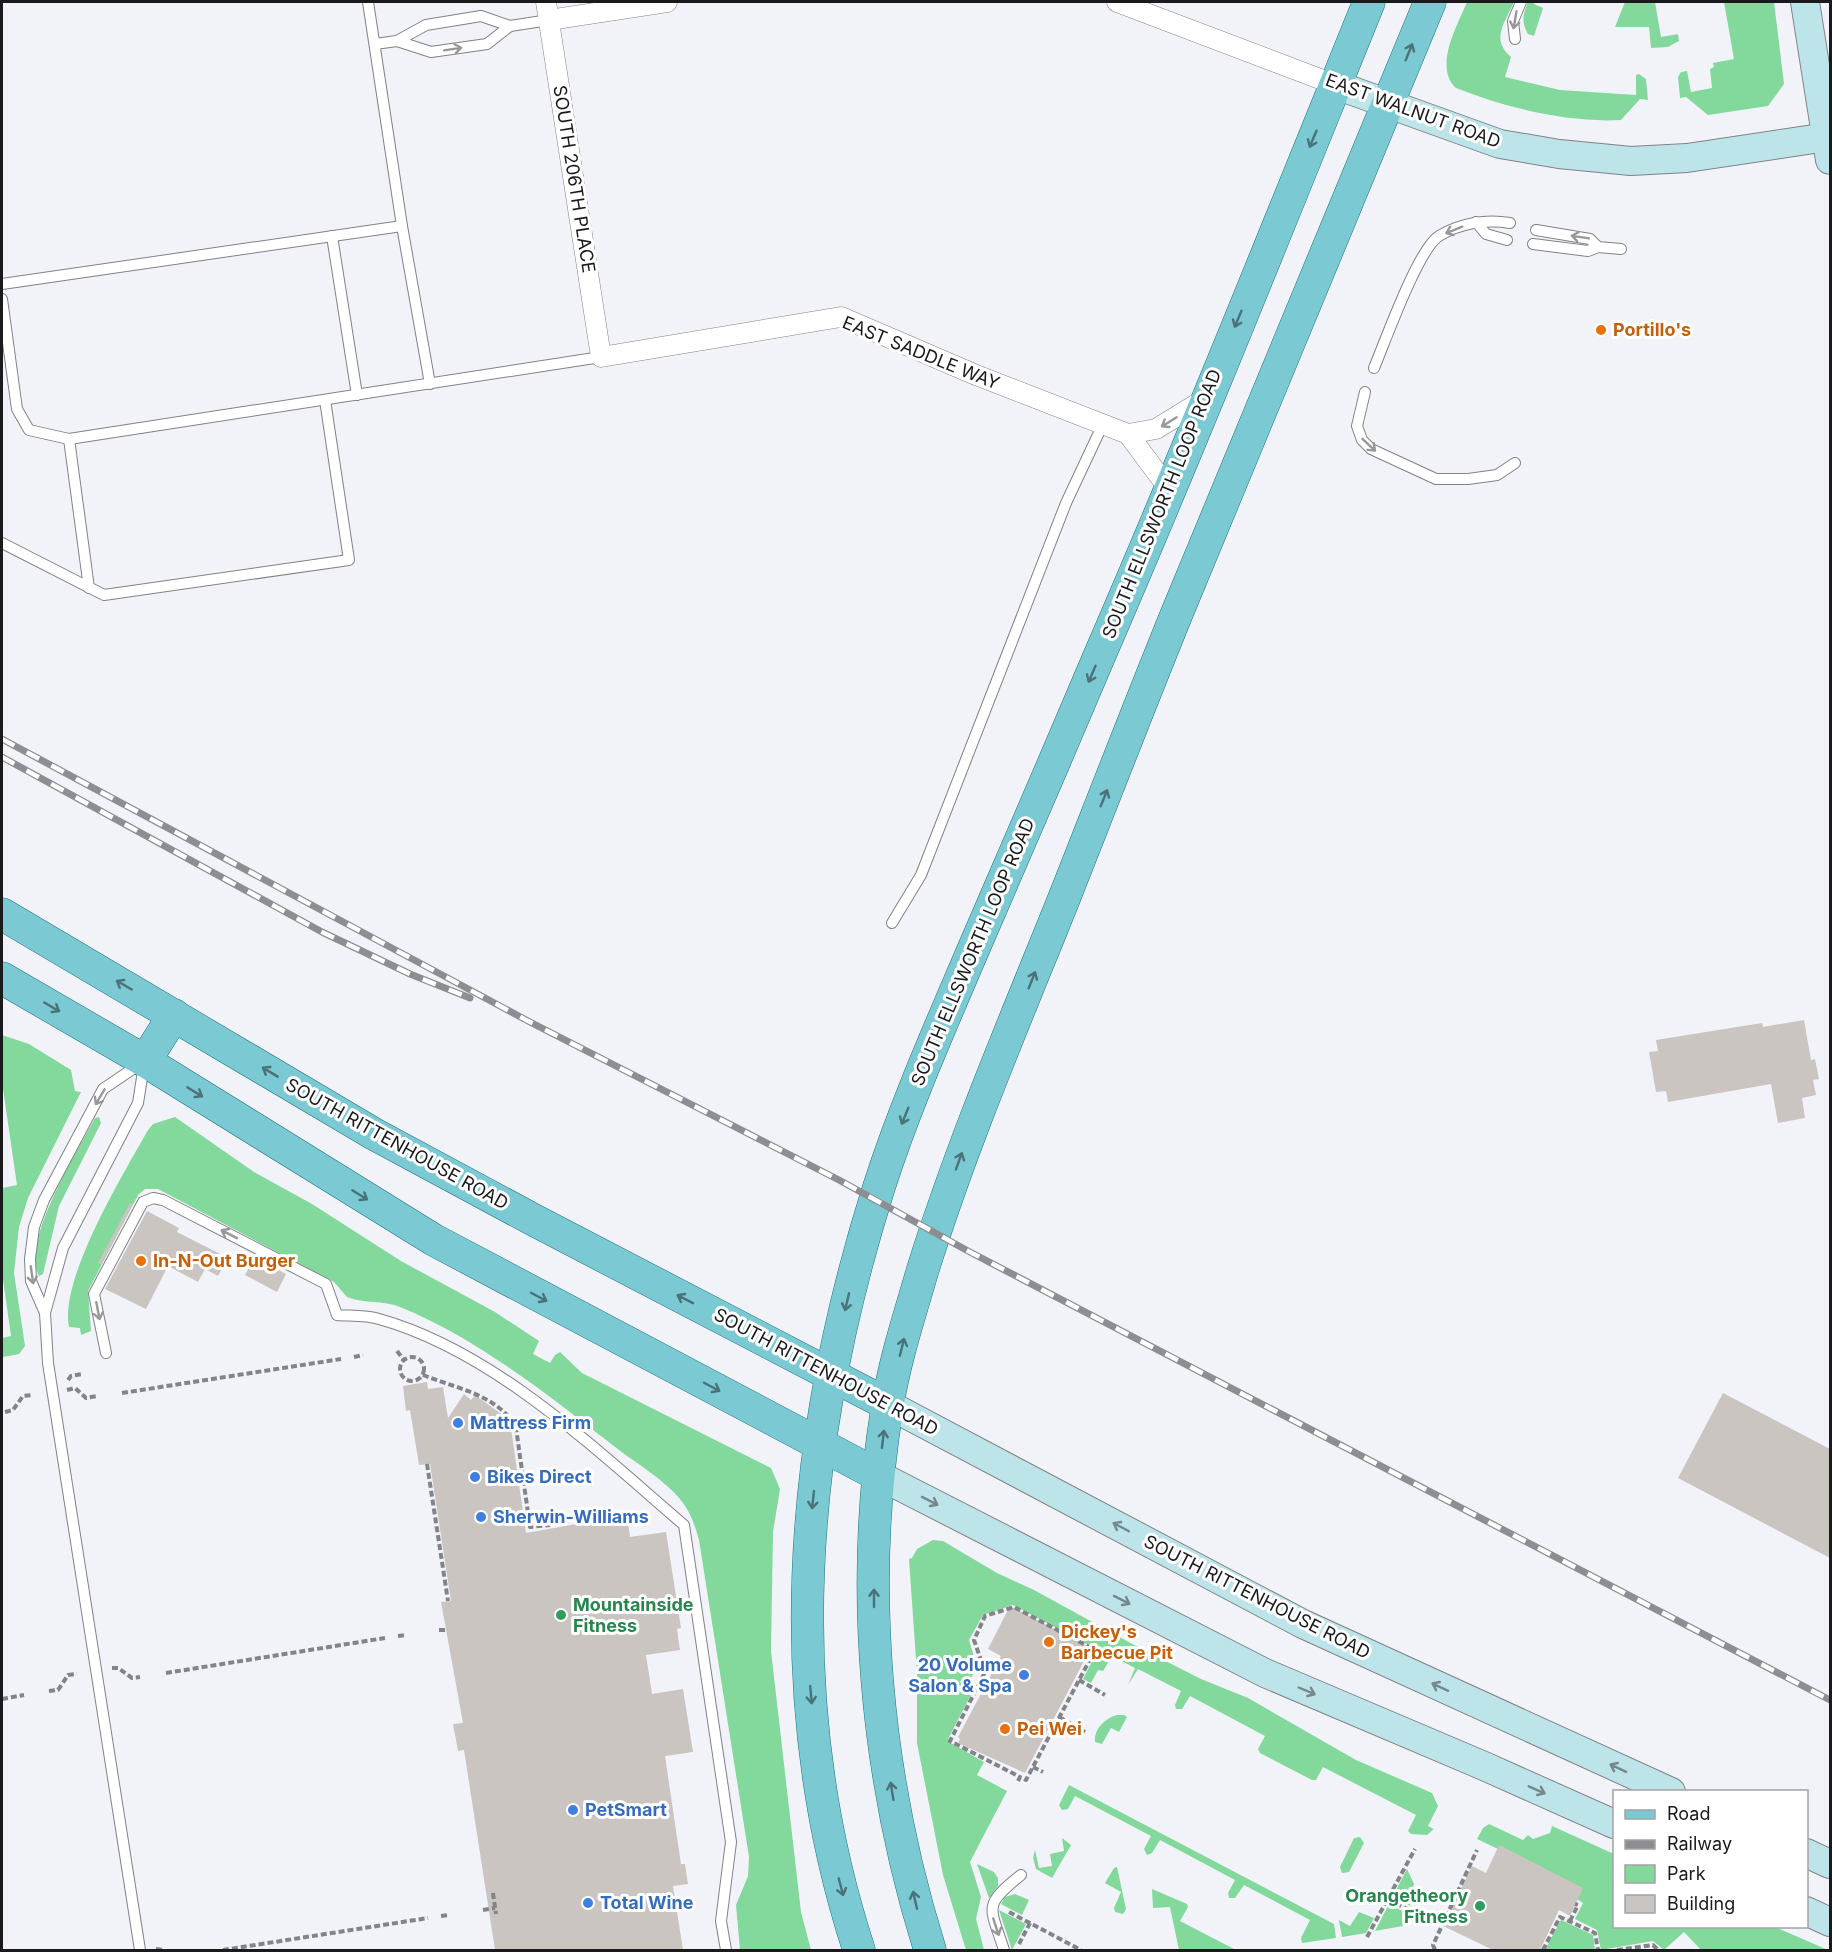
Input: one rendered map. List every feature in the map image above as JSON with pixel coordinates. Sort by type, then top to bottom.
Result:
[{"type":"main road","name":"SOUTH ELLSWORTH LOOP ROAD","points":[[859,1950],[833,1856],[820,1781],[810,1689],[806,1590],[819,1442],[831,1373],[853,1275],[880,1184],[942,1022],[1169,489],[1369,2]]},
{"type":"main road","points":[[930,1950],[904,1849],[885,1741],[874,1621],[878,1475],[888,1404],[910,1311],[963,1151],[1176,615],[1430,2]]},
{"type":"main road","points":[[1805,2],[1829,148]]},
{"type":"main road","name":"EAST WALNUT ROAD","points":[[1336,85],[1500,144],[1559,154],[1631,161],[1829,148]]},
{"type":"main road","name":"SOUTH RITTENHOUSE ROAD","points":[[2,914],[416,1156],[542,1225],[831,1373],[1303,1624],[1669,1790]]},
{"type":"main road","points":[[2,978],[145,1061],[434,1240],[878,1475],[1265,1673],[1613,1824]]},
{"type":"main road","points":[[145,1061],[174,1015]]},
{"type":"main road","points":[[1808,1854],[1830,1864]]},
{"type":"main road","points":[[1808,1912],[1830,1922]]},
{"type":"street","points":[[547,11],[667,2]]},
{"type":"street","name":"EAST WALNUT ROAD","points":[[1117,2],[1336,85]]},
{"type":"street","name":"SOUTH 206TH PLACE","points":[[547,11],[602,357]]},
{"type":"street","name":"EAST SADDLE WAY","points":[[602,357],[841,317],[976,375],[1128,434]]},
{"type":"street","points":[[1169,489],[1128,434],[1156,429],[1205,399]]},
{"type":"lane","points":[[368,2],[402,226],[430,384]]},
{"type":"lane","points":[[1515,39],[1513,21],[1521,2]]},
{"type":"lane","points":[[397,40],[430,52],[487,44],[510,26],[547,11]]},
{"type":"lane","points":[[375,44],[397,40],[426,25],[481,16],[510,26]]},
{"type":"lane","points":[[1374,368],[1415,270],[1437,237],[1476,222],[1493,220],[1510,223]]},
{"type":"lane","points":[[1476,222],[1486,234],[1507,240]]},
{"type":"lane","points":[[2,284],[402,226]]},
{"type":"lane","points":[[1536,230],[1590,239],[1598,247]]},
{"type":"lane","points":[[332,236],[357,395]]},
{"type":"lane","points":[[1533,244],[1588,251],[1598,247],[1621,249]]},
{"type":"lane","points":[[2,299],[17,409],[28,430],[69,439],[602,357]]},
{"type":"lane","points":[[1365,392],[1357,426],[1362,440],[1371,449],[1436,479],[1468,479],[1497,475],[1515,463]]},
{"type":"lane","points":[[2,543],[104,595],[349,560],[325,400]]},
{"type":"lane","points":[[892,923],[921,875],[1061,514],[1102,424]]},
{"type":"lane","points":[[69,439],[89,588]]},
{"type":"lane","points":[[45,1313],[63,1248],[138,1103],[145,1061]]},
{"type":"lane","points":[[140,1950],[48,1363],[45,1313],[32,1281],[30,1259],[34,1227],[44,1200],[103,1089],[145,1061]]},
{"type":"lane","points":[[106,1353],[94,1294],[143,1202],[153,1198],[163,1200],[326,1284],[337,1315],[377,1318],[465,1353],[565,1423],[684,1525],[731,1842],[721,1921],[726,1950]]},
{"type":"lane","points":[[1004,1950],[991,1910],[992,1903],[995,1896],[1021,1875]]},
{"type":"path","points":[[397,1351],[404,1360]]},
{"type":"path","points":[[354,1357],[363,1355]]},
{"type":"path","points":[[412,1357],[419,1359],[424,1366],[423,1375],[414,1383],[406,1380],[401,1374],[400,1367],[404,1360],[412,1357]]},
{"type":"path","points":[[122,1393],[341,1359]]},
{"type":"path","points":[[82,1374],[68,1378],[67,1389],[75,1388],[86,1398],[97,1396]]},
{"type":"path","points":[[423,1375],[481,1396],[512,1419],[516,1428],[530,1527],[550,1525]]},
{"type":"path","points":[[5,1412],[13,1410],[23,1396],[33,1395]]},
{"type":"path","points":[[427,1464],[448,1601]]},
{"type":"path","points":[[1014,1607],[1095,1650],[1059,1717],[1026,1780],[1019,1779],[950,1741],[986,1672],[974,1640],[985,1616],[1014,1607]]},
{"type":"path","points":[[398,1636],[406,1635]]},
{"type":"path","points":[[166,1673],[385,1638]]},
{"type":"path","points":[[111,1669],[118,1668],[132,1678],[140,1677]]},
{"type":"path","points":[[49,1691],[58,1690],[68,1675],[77,1674]]},
{"type":"path","points":[[1079,1680],[1105,1695]]},
{"type":"path","points":[[2,1699],[24,1695]]},
{"type":"path","points":[[1059,1717],[1085,1732]]},
{"type":"path","points":[[1033,1767],[1043,1772]]},
{"type":"path","points":[[1367,1937],[1415,1849]]},
{"type":"path","points":[[1435,1950],[1433,1945],[1477,1850]]},
{"type":"path","points":[[493,1893],[496,1914]]},
{"type":"path","points":[[1388,1899],[1421,1916]]},
{"type":"path","points":[[1570,1921],[1578,1905],[1575,1904]]},
{"type":"path","points":[[1000,1907],[1081,1950]]},
{"type":"path","points":[[483,1910],[495,1908]]},
{"type":"path","points":[[441,1916],[449,1915]]},
{"type":"path","points":[[1543,1950],[1560,1917],[1595,1933],[1598,1950]]},
{"type":"path","points":[[223,1950],[428,1918]]},
{"type":"path","points":[[1018,1950],[1016,1949],[1030,1923]]},
{"type":"path","points":[[1617,1950],[1653,1945],[1658,1950]]},
{"type":"path","points":[[156,1949],[164,1950]]},
{"type":"green space","points":[[1467,2],[1514,2],[1500,37],[1501,44],[1511,57],[1505,77],[1560,90],[1636,95],[1636,75],[1639,74],[1646,79],[1648,100],[1640,99],[1621,120],[1580,119],[1516,108],[1456,88],[1447,69],[1447,57]]},
{"type":"green space","points":[[1528,2],[1534,2],[1543,8],[1534,36],[1528,34],[1524,22]]},
{"type":"green space","points":[[1625,2],[1655,2],[1661,37],[1678,34],[1679,41],[1668,47],[1651,48],[1649,27],[1615,27]]},
{"type":"green space","points":[[1724,2],[1774,2],[1784,84],[1768,106],[1708,115],[1686,97],[1680,98],[1678,77],[1681,72],[1687,71],[1691,92],[1712,88],[1710,69],[1714,67],[1713,63],[1734,59]]},
{"type":"green space","points":[[2,1035],[29,1044],[71,1070],[75,1091],[81,1092],[28,1198],[19,1227],[14,1273],[25,1346],[19,1354],[3,1357],[2,1338],[11,1336],[2,1272],[2,1188],[17,1185],[2,1082]]},
{"type":"green space","points":[[99,1117],[101,1123],[59,1206],[43,1274],[39,1276],[35,1261],[37,1242],[44,1220],[76,1152],[95,1118]]},
{"type":"green space","points":[[175,1117],[254,1172],[312,1204],[401,1261],[495,1312],[539,1341],[533,1354],[550,1363],[560,1352],[582,1373],[771,1468],[780,1489],[773,1532],[771,1651],[801,1912],[811,1950],[740,1950],[736,1905],[748,1876],[749,1857],[699,1540],[687,1508],[667,1485],[514,1371],[458,1336],[400,1307],[347,1297],[334,1282],[158,1189],[145,1189],[138,1195],[88,1291],[91,1331],[81,1335],[80,1328],[69,1327],[69,1307],[74,1282],[83,1255],[110,1199],[148,1130],[153,1124]]},
{"type":"green space","points":[[933,1540],[943,1541],[997,1573],[1034,1590],[1201,1679],[1248,1698],[1356,1760],[1432,1793],[1438,1806],[1428,1826],[1434,1829],[1427,1835],[1411,1834],[1408,1831],[1416,1815],[1323,1767],[1316,1780],[1312,1780],[1260,1753],[1258,1749],[1265,1736],[1190,1696],[1182,1709],[1176,1709],[1175,1705],[1181,1691],[1138,1669],[1128,1685],[1135,1668],[1112,1656],[1103,1671],[1098,1670],[1091,1683],[1083,1679],[1098,1650],[1013,1605],[983,1615],[969,1640],[977,1667],[970,1680],[974,1689],[948,1739],[949,1742],[984,1762],[977,1775],[1007,1791],[970,1862],[981,1897],[976,1919],[984,1950],[966,1950],[943,1875],[917,1743],[917,1674],[909,1559],[917,1549]]},
{"type":"green space","points":[[1117,1715],[1127,1717],[1119,1732],[1111,1728],[1102,1744],[1095,1742],[1096,1733],[1101,1725]]},
{"type":"green space","points":[[1069,1785],[1334,1924],[1336,1938],[1302,1943],[1301,1938],[1310,1920],[1244,1885],[1235,1898],[1229,1898],[1228,1893],[1235,1880],[1160,1840],[1152,1853],[1147,1855],[1144,1849],[1151,1836],[1075,1796],[1068,1809],[1062,1810],[1059,1805]]},
{"type":"green space","points":[[1489,1824],[1523,1840],[1528,1835],[1533,1839],[1550,1833],[1552,1826],[1613,1854],[1613,1928],[1777,1928],[1828,1950],[1701,1950],[1684,1932],[1664,1950],[1653,1941],[1601,1950],[1597,1930],[1575,1919],[1583,1903],[1498,1849],[1477,1839],[1483,1828]]},
{"type":"green space","points":[[1360,1837],[1364,1843],[1349,1872],[1342,1873],[1340,1867],[1354,1838]]},
{"type":"green space","points":[[1062,1838],[1071,1845],[1052,1878],[1036,1869],[1033,1858],[1035,1850],[1039,1868],[1052,1866],[1050,1854],[1064,1851]]},
{"type":"green space","points":[[977,1864],[994,1872],[998,1878],[998,1886],[989,1898]]},
{"type":"green space","points":[[1117,1867],[1126,1909],[1123,1914],[1115,1912],[1114,1908],[1121,1892],[1105,1883]]},
{"type":"green space","points":[[1407,1869],[1414,1884],[1410,1906],[1393,1896]]},
{"type":"green space","points":[[1152,1889],[1187,1904],[1188,1907],[1180,1921],[1236,1950],[1179,1950],[1170,1907],[1153,1908]]},
{"type":"green space","points":[[1015,1894],[1029,1900],[1022,1915],[1001,1904],[1005,1897]]},
{"type":"green space","points":[[1389,1904],[1406,1913],[1403,1926],[1375,1931]]},
{"type":"green space","points":[[999,1910],[1026,1924],[1012,1950]]},
{"type":"green space","points":[[1359,1912],[1374,1918],[1366,1933],[1342,1937],[1339,1920],[1350,1926]]},
{"type":"green space","points":[[1561,1920],[1593,1935],[1595,1950],[1545,1950]]},
{"type":"building","points":[[1804,1020],[1811,1060],[1815,1059],[1819,1079],[1813,1080],[1816,1095],[1802,1098],[1805,1118],[1778,1123],[1771,1084],[1668,1102],[1666,1091],[1656,1092],[1649,1052],[1658,1051],[1656,1040],[1762,1023],[1763,1027]]},
{"type":"building","points":[[130,1203],[133,1204],[101,1265],[98,1263]]},
{"type":"building","points":[[147,1211],[179,1228],[177,1232],[228,1258],[218,1276],[205,1269],[198,1282],[168,1266],[146,1309],[105,1289]]},
{"type":"building","points":[[254,1258],[286,1274],[277,1292],[245,1275]]},
{"type":"building","points":[[427,1382],[428,1389],[443,1387],[448,1418],[464,1394],[471,1400],[475,1395],[504,1416],[501,1421],[511,1428],[526,1533],[627,1515],[630,1537],[666,1532],[681,1628],[677,1629],[680,1650],[646,1655],[652,1694],[683,1689],[693,1752],[665,1756],[681,1864],[685,1864],[688,1884],[673,1886],[683,1950],[495,1950],[464,1750],[458,1751],[453,1724],[463,1723],[441,1602],[451,1601],[430,1464],[419,1465],[410,1410],[406,1411],[403,1386]]},
{"type":"building","points":[[1723,1393],[1830,1449],[1830,1558],[1678,1478]]},
{"type":"building","points":[[1010,1606],[1091,1648],[1025,1773],[958,1743],[960,1739],[958,1737],[1001,1656],[988,1649]]},
{"type":"building","points":[[1499,1845],[1583,1888],[1570,1916],[1559,1910],[1540,1950],[1493,1950],[1443,1926],[1472,1866],[1486,1873]]},
{"type":"railway","points":[[2,739],[528,1021],[839,1180],[968,1251],[1830,1700]]},
{"type":"railway","points":[[2,757],[322,932],[410,974],[470,998]]},
{"type":"place","name":"Portillo's","points":[[1601,330]]},
{"type":"place","name":"In-N-Out Burger","points":[[141,1261]]},
{"type":"place","name":"Mattress Firm","points":[[458,1423]]},
{"type":"place","name":"Bikes Direct","points":[[475,1477]]},
{"type":"place","name":"Sherwin-Williams","points":[[481,1517]]},
{"type":"place","name":"Mountainside Fitness","points":[[561,1615]]},
{"type":"place","name":"Dickey's Barbecue Pit","points":[[1049,1642]]},
{"type":"place","name":"20 Volume Salon & Spa","points":[[1024,1675]]},
{"type":"place","name":"Pei Wei","points":[[1005,1729]]},
{"type":"place","name":"PetSmart","points":[[573,1810]]},
{"type":"place","name":"Total Wine","points":[[588,1903]]},
{"type":"place","name":"Orangetheory Fitness","points":[[1480,1906]]}]
